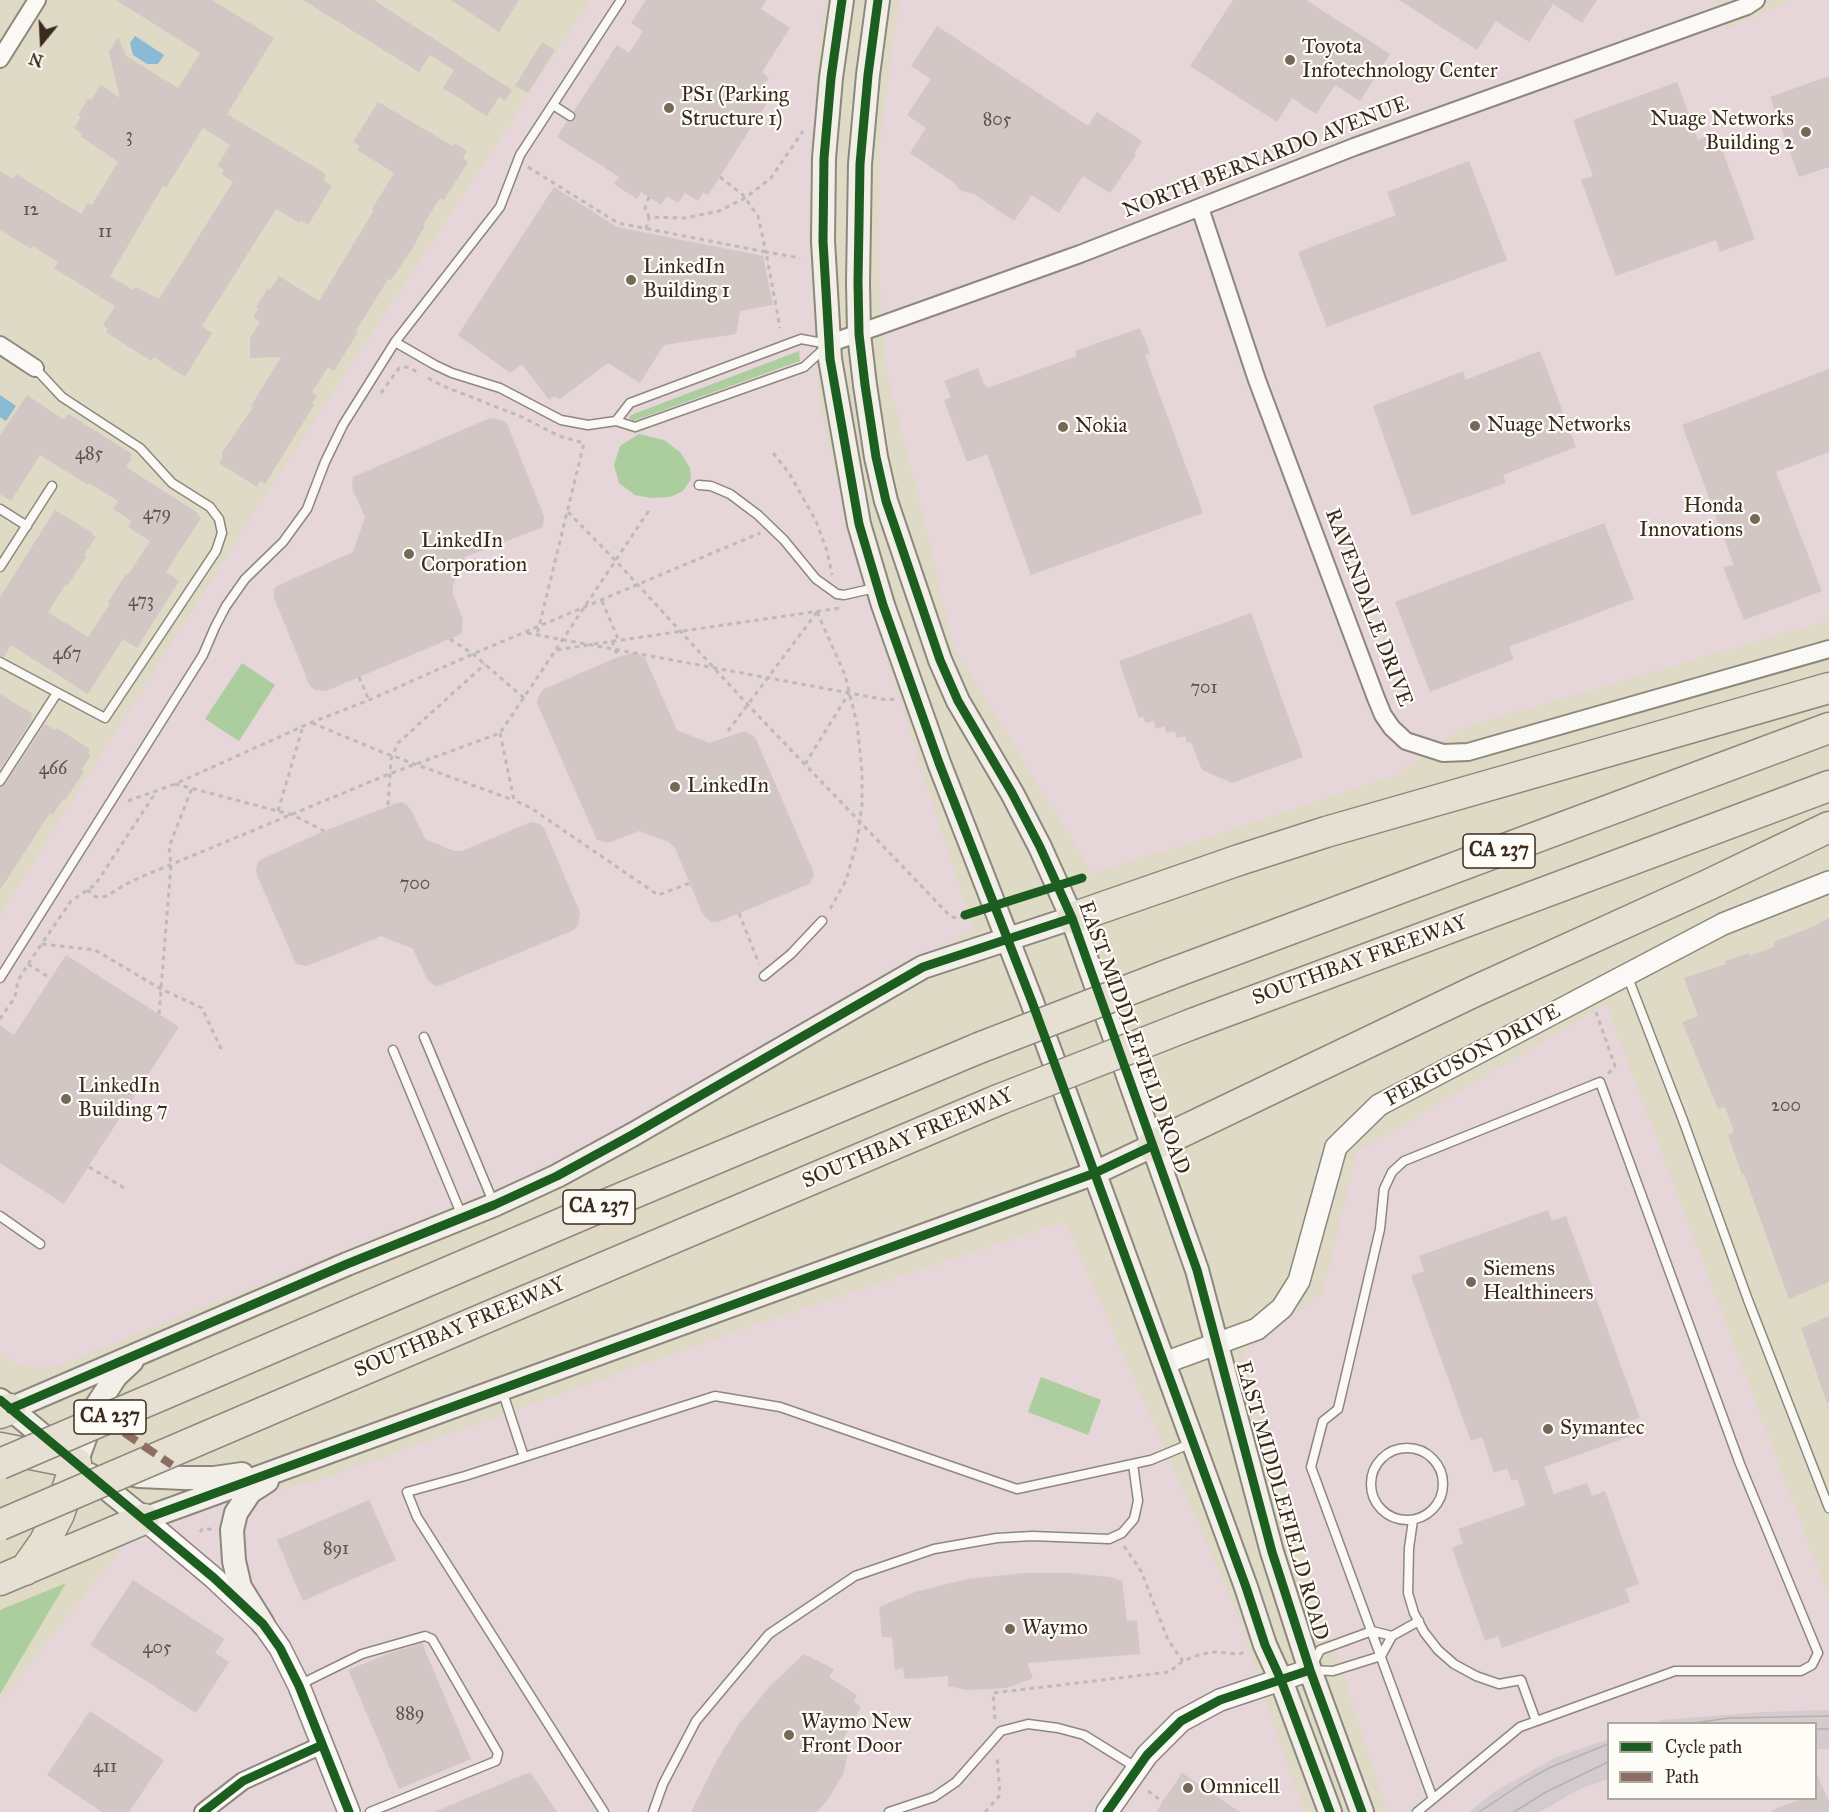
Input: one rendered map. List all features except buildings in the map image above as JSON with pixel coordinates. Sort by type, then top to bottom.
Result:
[{"type":"highway","points":[[1072,918],[1326,832],[1829,688]]},
{"type":"highway","name":"CA 237","points":[[0,1464],[586,1213],[979,1048],[1170,974],[1829,728]]},
{"type":"highway","name":"SOUTHBAY FREEWAY","points":[[0,1525],[998,1100],[1191,1024],[1829,786]]},
{"type":"highway","points":[[1152,1146],[1473,992],[1829,827]]},
{"type":"highway","points":[[0,1448],[76,1463],[58,1514],[44,1543],[13,1575]]},
{"type":"highway","points":[[13,1575],[144,1519]]},
{"type":"main road","points":[[842,0],[831,78],[824,158],[823,241],[828,344],[849,477],[859,524],[879,595],[915,695],[1095,1173],[1265,1645],[1281,1680],[1330,1812]]},
{"type":"main road","name":"EAST MIDDLEFIELD ROAD","points":[[878,0],[860,164],[858,275],[860,334],[871,425],[886,501],[940,660],[965,716],[1012,793],[1040,847],[1072,918],[1197,1270],[1272,1552],[1310,1670],[1362,1812]]},
{"type":"main road","points":[[3,1407],[141,1353],[347,1264],[494,1205],[557,1176],[632,1135],[923,967],[1072,918]]},
{"type":"main road","points":[[3,1407],[144,1519],[1095,1173],[1152,1146]]},
{"type":"main road","points":[[76,1463],[97,1405],[116,1376],[141,1353]]},
{"type":"main road","points":[[76,1463],[139,1476],[184,1478],[214,1478],[285,1468]]},
{"type":"main road","points":[[263,1624],[240,1587],[234,1561],[232,1530],[236,1513],[250,1492],[285,1468]]},
{"type":"street","points":[[0,59],[37,0]]},
{"type":"street","name":"NORTH BERNARDO AVENUE","points":[[828,344],[1200,208],[1354,147],[1747,6],[1756,0]]},
{"type":"street","name":"RAVENDALE DRIVE","points":[[1200,208],[1257,380],[1383,715],[1392,728],[1406,741],[1443,753],[1468,752],[1829,649]]},
{"type":"street","points":[[0,345],[34,368]]},
{"type":"street","name":"FERGUSON DRIVE","points":[[1164,1363],[1257,1329],[1282,1308],[1299,1281],[1336,1147],[1379,1105],[1723,924],[1829,882]]},
{"type":"street","points":[[144,1519],[214,1578],[263,1624],[280,1648],[299,1686],[349,1812]]},
{"type":"street","points":[[1107,1812],[1147,1755],[1181,1721],[1220,1700],[1310,1670]]},
{"type":"street","points":[[203,1812],[243,1781],[322,1744]]},
{"type":"lane","points":[[0,978],[203,655],[215,627],[238,588],[283,542],[307,509],[338,433],[395,342],[500,207],[518,161],[621,0]]},
{"type":"lane","points":[[554,105],[570,116]]},
{"type":"lane","points":[[616,421],[630,403],[801,339],[828,344]]},
{"type":"lane","points":[[395,342],[452,373],[500,388],[561,420],[588,425],[616,421],[635,427],[804,367],[828,344]]},
{"type":"lane","points":[[0,662],[105,718],[216,551],[222,532],[219,519],[210,507],[172,483],[140,448],[62,397],[34,368]]},
{"type":"lane","points":[[699,485],[711,486],[730,494],[758,515],[773,528],[816,579],[835,592],[844,595],[879,595]]},
{"type":"lane","points":[[0,567],[52,486]]},
{"type":"lane","points":[[0,509],[27,526]]},
{"type":"lane","points":[[0,781],[57,693]]},
{"type":"lane","points":[[764,976],[791,954],[822,921]]},
{"type":"lane","points":[[1627,975],[1683,1120],[1748,1300],[1829,1508]]},
{"type":"lane","points":[[424,1037],[494,1205]]},
{"type":"lane","points":[[393,1050],[462,1218]]},
{"type":"lane","points":[[1417,1812],[1520,1727],[1675,1671],[1801,1671],[1812,1665],[1818,1653],[1740,1464],[1600,1082],[1404,1161],[1392,1172],[1384,1189],[1380,1229],[1338,1409],[1323,1421],[1311,1467],[1433,1798]]},
{"type":"lane","points":[[0,1216],[40,1244]]},
{"type":"lane","points":[[502,1390],[524,1457]]},
{"type":"lane","points":[[604,1812],[417,1517],[407,1492],[715,1396],[780,1407],[1017,1489],[1151,1460],[1193,1442]]},
{"type":"lane","points":[[1401,1449],[1423,1452],[1435,1461],[1442,1475],[1442,1490],[1437,1504],[1426,1514],[1413,1520],[1398,1519],[1384,1512],[1375,1500],[1371,1486],[1376,1465],[1387,1454],[1401,1449]]},
{"type":"lane","points":[[653,1812],[663,1784],[696,1721],[769,1634],[855,1576],[934,1550],[997,1538],[1032,1536],[1108,1539],[1122,1533],[1134,1520],[1138,1501],[1133,1464]]},
{"type":"lane","points":[[1413,1520],[1408,1556],[1408,1593],[1419,1622],[1438,1650],[1454,1664],[1476,1676],[1499,1684],[1521,1680],[1536,1721]]},
{"type":"lane","points":[[1392,1636],[1372,1631],[1320,1650],[1310,1670],[1333,1671],[1381,1656],[1392,1636],[1419,1622]]},
{"type":"lane","points":[[299,1686],[362,1654],[424,1636],[432,1639],[498,1753],[496,1761],[488,1765],[370,1812]]},
{"type":"lane","points":[[889,1812],[934,1797],[956,1782],[1001,1731],[1028,1724],[1058,1728],[1084,1736],[1137,1768]]},
{"type":"path","points":[[649,217],[685,218],[719,211],[745,198],[771,178],[803,131]]},
{"type":"path","points":[[518,161],[618,223],[800,258]]},
{"type":"path","points":[[720,177],[745,198],[758,216],[780,328]]},
{"type":"path","points":[[646,229],[649,217],[645,208],[649,197]]},
{"type":"path","points":[[381,393],[399,368],[409,368],[443,386],[522,417],[559,436],[584,443],[537,635]]},
{"type":"path","points":[[773,453],[789,473],[816,521],[827,551],[835,592]]},
{"type":"path","points":[[87,890],[96,897],[107,896],[124,885],[389,774],[500,733],[650,510]]},
{"type":"path","points":[[568,512],[748,705],[951,917],[958,918],[994,905]]},
{"type":"path","points":[[108,807],[175,784],[310,723],[773,528]]},
{"type":"path","points":[[557,650],[817,612],[879,595]]},
{"type":"path","points":[[602,601],[619,641]]},
{"type":"path","points":[[728,731],[817,612]]},
{"type":"path","points":[[817,612],[841,663],[860,748],[862,779],[860,823],[846,880],[836,901],[822,921]]},
{"type":"path","points":[[524,633],[890,700],[915,695]]},
{"type":"path","points":[[450,639],[473,654],[525,698]]},
{"type":"path","points":[[612,642],[618,657]]},
{"type":"path","points":[[388,805],[389,774],[392,756],[398,743],[485,664]]},
{"type":"path","points":[[359,677],[369,700]]},
{"type":"path","points":[[805,764],[849,693]]},
{"type":"path","points":[[310,723],[531,808],[658,895],[690,883]]},
{"type":"path","points":[[278,811],[303,726]]},
{"type":"path","points":[[500,733],[514,800]]},
{"type":"path","points":[[175,784],[293,815],[324,831]]},
{"type":"path","points":[[159,1014],[171,865],[169,847],[192,788]]},
{"type":"path","points":[[0,1019],[15,997],[18,981],[28,964],[71,901],[95,885],[157,790]]},
{"type":"path","points":[[739,913],[764,976]]},
{"type":"path","points":[[42,944],[95,950],[160,990],[201,1008],[223,1053]]},
{"type":"path","points":[[28,964],[50,978]]},
{"type":"path","points":[[1590,994],[1615,1066],[1600,1082]]},
{"type":"path","points":[[88,1167],[126,1189]]},
{"type":"path","points":[[197,1521],[203,1528]]},
{"type":"path","points":[[1117,1535],[1141,1571],[1161,1628],[1183,1661]]},
{"type":"path","points":[[985,1812],[1000,1795],[993,1693],[1169,1672],[1183,1661],[1201,1654],[1246,1652]]},
{"type":"path","points":[[1148,1791],[1163,1802]]},
{"type":"shaded area","points":[[591,0],[825,0],[817,72],[808,227],[820,408],[857,565],[973,930],[926,954],[644,1117],[551,1166],[56,1367],[34,1368],[10,1360],[0,1352],[0,915],[259,505]]},
{"type":"shaded area","points":[[899,0],[1715,0],[1727,29],[1792,0],[1829,0],[1829,620],[1459,729],[1397,775],[1093,874],[953,646],[917,489],[887,377],[878,263],[880,141]]},
{"type":"shaded area","points":[[1606,1004],[1829,1598],[1829,1710],[1764,1712],[1656,1722],[1607,1722],[1607,1739],[1554,1758],[1494,1792],[1469,1812],[1387,1812],[1242,1354],[1323,1293],[1356,1153]]},
{"type":"shaded area","points":[[1065,1222],[1238,1614],[1273,1724],[1305,1812],[0,1812],[0,1703],[144,1519],[317,1481],[723,1336]]},
{"type":"shaded area","points":[[1829,1710],[1829,1749],[1817,1749],[1817,1722],[1656,1722],[1663,1720],[1764,1712]]},
{"type":"shaded area","points":[[1607,1739],[1607,1779],[1579,1789],[1540,1812],[1469,1812],[1494,1792],[1555,1758]]},
{"type":"shaded area","points":[[1817,1749],[1829,1749],[1829,1812],[1540,1812],[1579,1789],[1607,1779],[1607,1800],[1817,1800]]},
{"type":"green space","points":[[799,351],[800,361],[633,421],[629,418],[631,415]]},
{"type":"green space","points":[[639,434],[664,440],[680,452],[690,468],[691,479],[683,491],[670,497],[651,498],[635,495],[619,483],[614,465],[620,446]]},
{"type":"green space","points":[[242,663],[275,685],[239,741],[205,719]]},
{"type":"green space","points":[[1041,1377],[1101,1400],[1088,1435],[1028,1412]]},
{"type":"green space","points":[[66,1583],[0,1694],[0,1610]]},
{"type":"water","points":[[135,36],[164,55],[158,64],[147,64],[133,55],[130,43]]},
{"type":"water","points":[[0,395],[16,406],[6,421],[0,417]]},
{"type":"tram line","points":[[1701,1722],[1730,1718],[1829,1716]]},
{"type":"tram line","points":[[1817,1729],[1829,1729]]},
{"type":"tram line","points":[[1479,1812],[1549,1768],[1607,1744]]},
{"type":"tram line","points":[[1514,1812],[1546,1792],[1607,1762]]},
{"type":"marked path","points":[[86,1407],[172,1465]]},
{"type":"cycle path","points":[[842,0],[831,78],[824,158],[823,241],[830,359],[859,524],[883,605],[939,763],[1032,1002],[1246,1587],[1265,1645],[1281,1680],[1330,1812]]},
{"type":"cycle path","points":[[878,0],[860,164],[858,282],[859,334],[865,385],[876,457],[886,501],[940,660],[958,701],[1012,793],[1040,847],[1072,918],[1197,1270],[1272,1552],[1310,1670],[1362,1812]]},
{"type":"cycle path","points":[[965,915],[1082,878]]},
{"type":"cycle path","points":[[10,1409],[347,1264],[494,1205],[557,1176],[923,967],[1072,918]]},
{"type":"cycle path","points":[[144,1519],[1095,1173],[1152,1146]]},
{"type":"cycle path","points":[[0,1400],[214,1578],[263,1624],[280,1648],[299,1686],[349,1812]]},
{"type":"cycle path","points":[[1107,1812],[1147,1755],[1181,1721],[1220,1700],[1310,1670]]},
{"type":"cycle path","points":[[203,1812],[243,1781],[322,1745]]},
{"type":"place","name":"Toyota Infotechnology Center","points":[[1290,60]]},
{"type":"place","name":"PS1 (Parking Structure 1)","points":[[669,108]]},
{"type":"place","name":"Nuage Networks Building 2","points":[[1806,132]]},
{"type":"place","name":"LinkedIn Building 1","points":[[631,280]]},
{"type":"place","name":"Nuage Networks","points":[[1475,426]]},
{"type":"place","name":"Nokia","points":[[1063,427]]},
{"type":"place","name":"Honda Innovations","points":[[1755,519]]},
{"type":"place","name":"LinkedIn Corporation","points":[[409,554]]},
{"type":"place","name":"LinkedIn","points":[[675,787]]},
{"type":"place","name":"LinkedIn Building 7","points":[[66,1099]]},
{"type":"place","name":"Siemens Healthineers","points":[[1471,1282]]},
{"type":"place","name":"Symantec","points":[[1548,1429]]},
{"type":"place","name":"Waymo","points":[[1010,1629]]},
{"type":"place","name":"Waymo New Front Door","points":[[789,1735]]},
{"type":"place","name":"Omnicell","points":[[1188,1788]]}]
